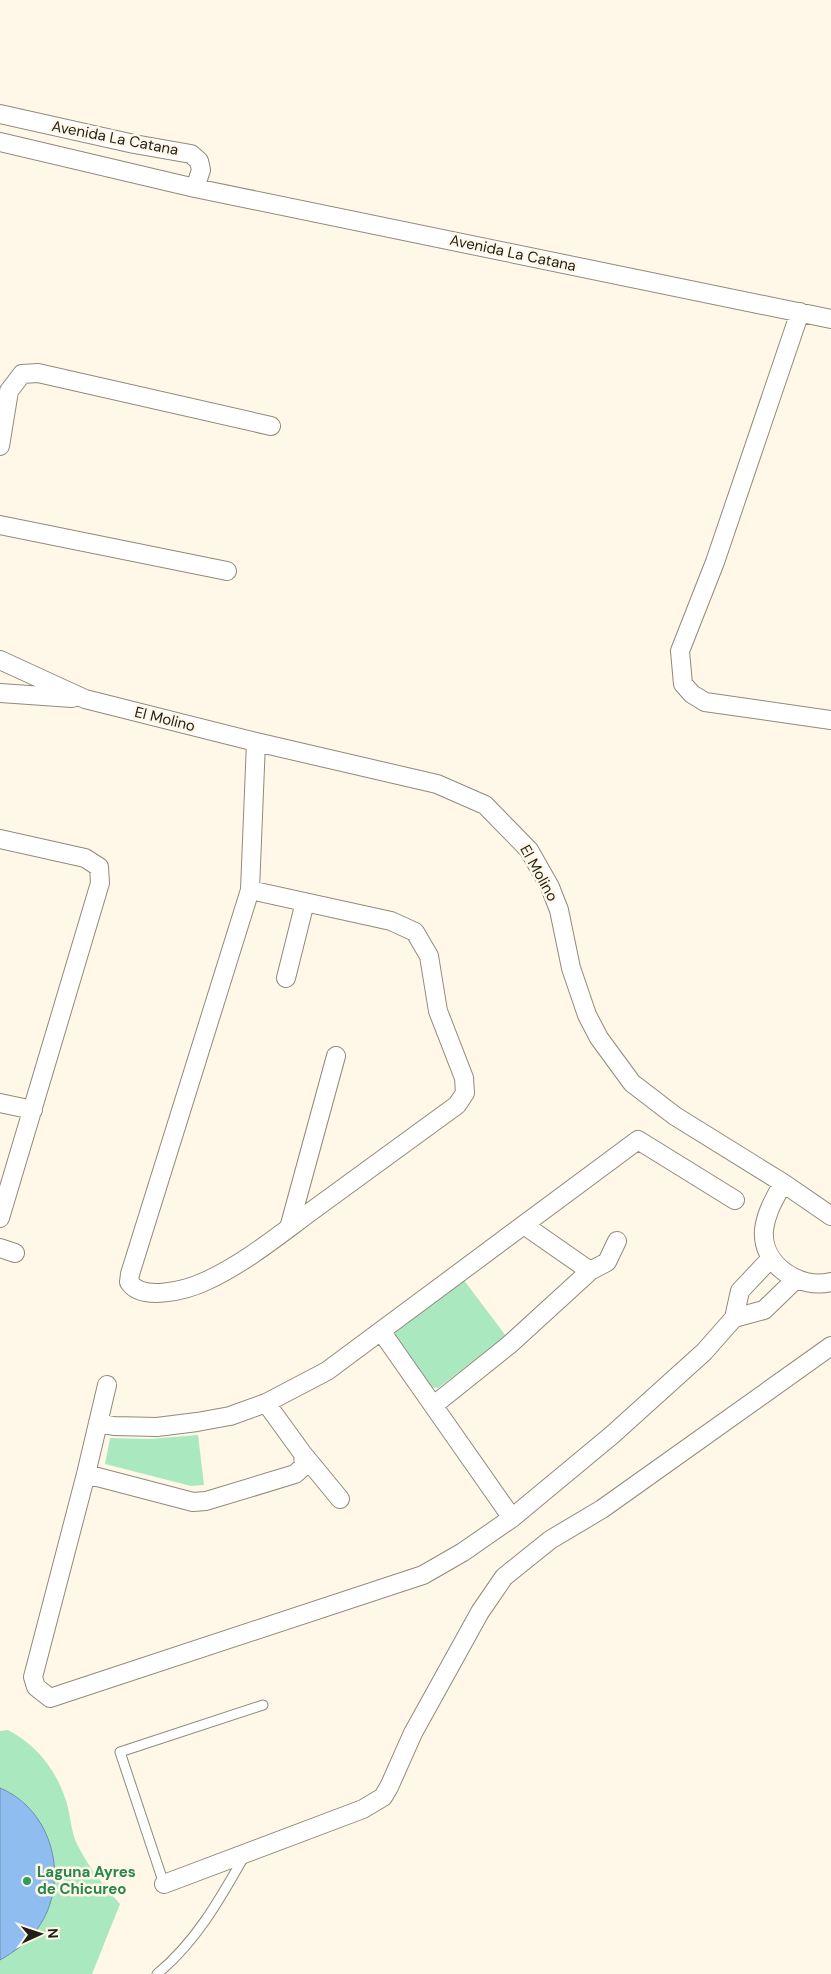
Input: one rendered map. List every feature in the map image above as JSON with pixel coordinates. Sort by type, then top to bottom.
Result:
[{"type":"street","name":"Avenida La Catana","points":[[0,114],[134,144],[191,154],[199,161],[201,170],[195,188]]},
{"type":"street","name":"Avenida La Catana","points":[[0,142],[195,188],[831,319]]},
{"type":"street","points":[[800,312],[716,562],[680,651],[681,672],[684,684],[692,694],[705,702],[831,720]]},
{"type":"street","points":[[0,446],[9,391],[22,374],[38,373],[271,426]]},
{"type":"street","points":[[0,525],[228,571]]},
{"type":"street","name":"El Molino","points":[[0,660],[85,699]]},
{"type":"street","name":"El Molino","points":[[0,693],[85,699],[256,742],[437,784],[467,796],[496,814],[529,850],[550,888],[559,910],[578,991],[587,1015],[612,1057],[632,1083],[675,1116],[783,1183],[831,1216]]},
{"type":"street","points":[[250,890],[391,921],[416,932],[429,956],[438,1011],[464,1078],[466,1093],[457,1105],[249,1257],[204,1282],[151,1293],[134,1289],[129,1282],[250,890],[256,742]]},
{"type":"street","points":[[0,839],[85,858],[99,867],[100,883],[0,1218]]},
{"type":"street","points":[[286,978],[306,902]]},
{"type":"street","points":[[289,1228],[336,1056]]},
{"type":"street","points":[[0,1103],[33,1110]]},
{"type":"street","points":[[98,1423],[114,1426],[157,1427],[230,1416],[266,1403],[327,1371],[638,1140],[735,1200]]},
{"type":"street","points":[[783,1183],[765,1220],[765,1242],[771,1258],[795,1280],[813,1284],[831,1282]]},
{"type":"street","points":[[524,1225],[590,1271]]},
{"type":"street","points":[[434,1405],[509,1345],[590,1271],[607,1262],[617,1240]]},
{"type":"street","points":[[107,1385],[86,1474],[33,1677],[36,1687],[50,1698],[423,1575],[462,1552],[512,1518],[612,1436],[704,1352],[734,1318],[740,1291],[771,1258]]},
{"type":"street","points":[[734,1318],[764,1310],[795,1280]]},
{"type":"street","points":[[381,1330],[512,1518]]},
{"type":"street","points":[[164,1884],[368,1806],[383,1797],[413,1734],[480,1612],[504,1577],[550,1540],[602,1509],[831,1346]]},
{"type":"street","points":[[266,1403],[303,1454],[340,1499]]},
{"type":"street","points":[[86,1474],[194,1502],[206,1501],[295,1474],[304,1466],[303,1454]]},
{"type":"lane","points":[[164,1884],[120,1752],[263,1705]]},
{"type":"lane","points":[[157,1974],[175,1959],[211,1915],[246,1854]]},
{"type":"green space","points":[[463,1279],[506,1336],[438,1388],[431,1387],[391,1334]]},
{"type":"green space","points":[[198,1435],[204,1485],[191,1486],[105,1464],[110,1438],[149,1439]]},
{"type":"green space","points":[[8,1730],[27,1742],[50,1767],[65,1798],[73,1835],[78,1846],[97,1877],[120,1904],[92,1974],[0,1974],[0,1960],[30,1937],[41,1923],[49,1907],[53,1891],[54,1873],[52,1855],[38,1820],[16,1796],[0,1788],[0,1731]]},
{"type":"water","name":"Laguna Ayres de Chicureo","points":[[0,1788],[18,1798],[33,1813],[44,1830],[51,1849],[54,1869],[53,1889],[48,1909],[38,1928],[30,1938],[0,1960]]},
{"type":"place","name":"Laguna Ayres de Chicureo","points":[[27,1881]]}]
